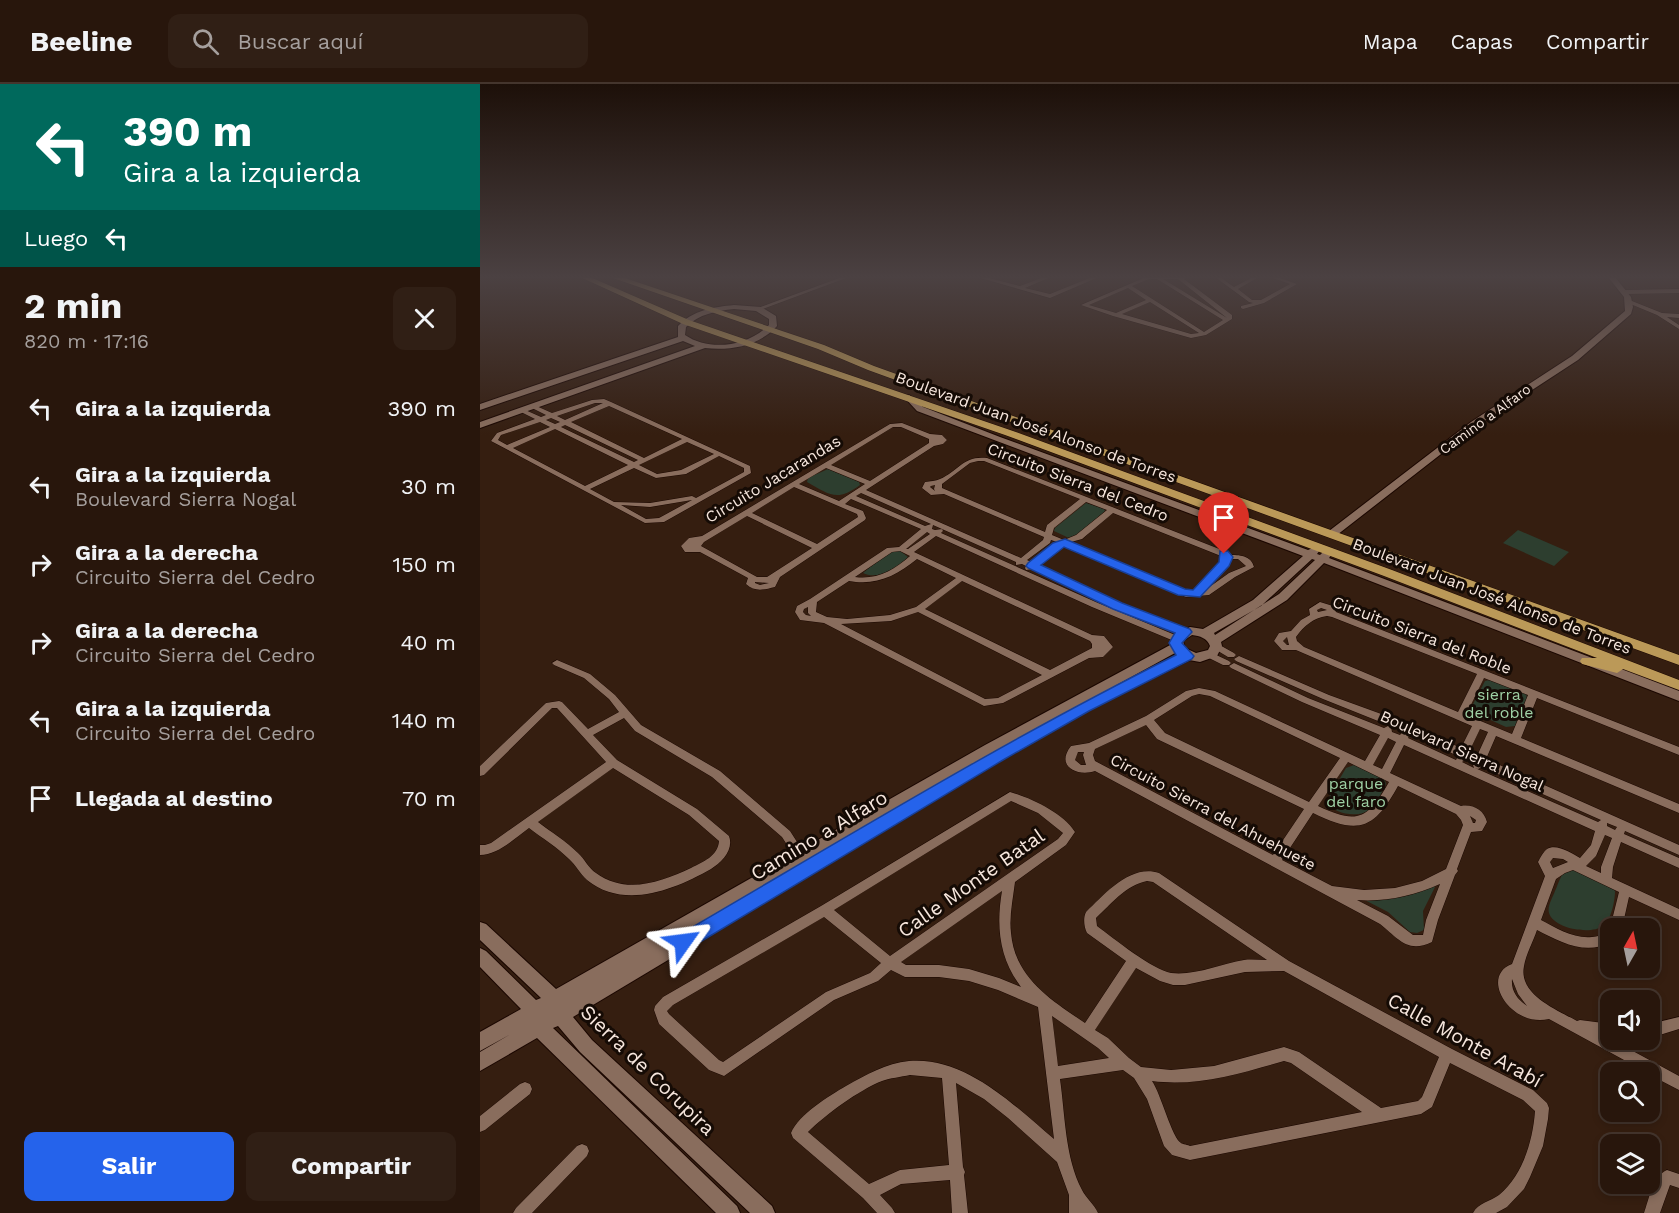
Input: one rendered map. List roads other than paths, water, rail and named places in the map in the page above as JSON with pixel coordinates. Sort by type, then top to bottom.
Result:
[{"type":"main road","name":"Boulevard Juan José Alonso de Torres","points":[[708,330],[1009,433],[1320,553],[1388,573],[1679,684]]},
{"type":"main road","name":"Boulevard Juan José Alonso de Torres","points":[[770,330],[1679,660]]},
{"type":"main road","points":[[823,368],[778,347],[789,343],[872,368]]},
{"type":"main road","points":[[987,425],[1002,423],[1005,416]]},
{"type":"main road","points":[[1009,433],[1013,427],[1029,425]]},
{"type":"main road","points":[[1110,472],[1140,493]]},
{"type":"main road","points":[[1388,573],[1384,567],[1385,562],[1389,559],[1402,559]]},
{"type":"main road","points":[[1587,661],[1664,679]]},
{"type":"street","points":[[681,330],[682,338]]},
{"type":"street","points":[[482,424],[703,346],[745,343],[761,338],[770,330]]},
{"type":"street","points":[[1168,330],[1191,336],[1204,334],[1211,330]]},
{"type":"street","points":[[1197,330],[1204,334]]},
{"type":"street","name":"Camino a Alfaro","points":[[1333,533],[1474,424],[1531,384],[1575,358],[1608,330]]},
{"type":"street","points":[[481,407],[682,338],[703,346]]},
{"type":"street","points":[[636,370],[671,353],[670,350],[661,346]]},
{"type":"street","points":[[909,398],[920,409],[1140,493],[1320,553],[1679,696]]},
{"type":"street","points":[[594,401],[609,403],[748,467],[748,470],[747,473],[661,520],[652,522],[494,441],[499,434],[550,415],[594,401]]},
{"type":"street","points":[[507,448],[609,403]]},
{"type":"street","points":[[532,406],[644,460]]},
{"type":"street","points":[[521,410],[647,473],[668,476],[683,472],[719,454]]},
{"type":"street","name":"Circuito Jacarandas","points":[[818,548],[776,577],[772,585],[759,588],[750,584],[752,578],[700,550],[696,545],[887,428],[895,425],[905,427],[931,440],[860,490]]},
{"type":"street","points":[[585,489],[687,439]]},
{"type":"street","name":"Circuito Sierra del Cedro","points":[[985,459],[1084,499],[1227,557],[1244,558],[1249,562],[1250,567],[1232,575],[1212,590],[1198,594],[1182,592],[943,492],[937,487],[941,481],[968,462],[985,459]]},
{"type":"street","points":[[825,465],[868,483]]},
{"type":"street","points":[[747,513],[818,548],[862,518],[860,513],[793,484]]},
{"type":"street","points":[[839,504],[860,490],[896,506],[930,525],[936,532],[1018,564]]},
{"type":"street","points":[[613,503],[667,504],[714,491]]},
{"type":"street","points":[[850,496],[887,512],[944,527],[1109,612],[1181,644],[1199,658],[1211,644],[1283,597],[1320,553]]},
{"type":"street","points":[[1018,564],[1047,541],[1050,527],[1084,499]]},
{"type":"street","points":[[873,506],[882,500]]},
{"type":"street","points":[[887,512],[896,506]]},
{"type":"street","points":[[1029,569],[1057,545],[1079,537],[1112,510]]},
{"type":"street","points":[[848,578],[866,581],[885,578],[930,525]]},
{"type":"street","points":[[909,552],[944,527]]},
{"type":"street","points":[[819,618],[984,703],[1000,701],[1090,655],[1105,653],[1109,646],[1101,638],[1091,638],[962,577],[909,552],[890,550],[813,601],[803,605],[799,612],[807,620],[819,618],[861,622],[891,618],[919,609],[962,577]]},
{"type":"street","points":[[1198,594],[1227,557]]},
{"type":"street","points":[[919,609],[1049,674]]},
{"type":"street","name":"Circuito Sierra del Roble","points":[[1679,751],[1333,614],[1323,612],[1314,615],[1292,634],[1291,640],[1298,647],[1679,809]]},
{"type":"street","points":[[1181,644],[1211,644]]},
{"type":"street","name":"Camino a Alfaro","points":[[480,1062],[538,1019],[805,863],[1045,729],[1181,644]]},
{"type":"street","name":"Boulevard Sierra Nogal","points":[[1211,644],[1233,661],[1305,700],[1402,740],[1679,864]]},
{"type":"street","name":"Boulevard Sierra Nogal","points":[[1233,661],[1407,729],[1679,850]]},
{"type":"street","points":[[557,663],[586,676],[612,697],[638,728],[716,774],[786,834],[805,863]]},
{"type":"street","points":[[1461,716],[1482,673]]},
{"type":"street","name":"Circuito Sierra del Ahuehuete","points":[[1205,691],[1460,811],[1468,809],[1481,818],[1482,822],[1478,828],[1468,827],[1432,920],[1430,936],[1422,942],[1406,938],[1384,920],[1094,767],[1088,758],[1091,747],[1149,718],[1188,693],[1205,691]]},
{"type":"street","points":[[1515,739],[1534,693]]},
{"type":"street","points":[[480,772],[549,705],[559,704],[613,763],[693,812],[725,839],[725,848],[719,857],[664,887],[640,891],[609,887],[591,877],[575,858],[530,822]]},
{"type":"street","points":[[587,734],[626,713]]},
{"type":"street","points":[[1149,718],[1151,725],[1161,736],[1335,819],[1361,821],[1370,818],[1380,808],[1395,781]]},
{"type":"street","points":[[1367,767],[1392,723]]},
{"type":"street","points":[[1457,765],[1478,724]]},
{"type":"street","points":[[1384,775],[1407,729]]},
{"type":"street","points":[[1474,773],[1494,730]]},
{"type":"street","points":[[1091,747],[1075,749],[1070,760],[1082,769],[1094,767]]},
{"type":"street","points":[[1274,862],[1346,757]]},
{"type":"street","points":[[480,850],[495,846],[613,763]]},
{"type":"street","name":"Calle Monte Batal","points":[[1010,796],[1029,804],[1059,822],[1070,832],[1062,843],[1010,882],[890,963],[874,977],[813,1006],[724,1069],[714,1065],[663,1019],[660,1010],[668,1001],[825,910],[1010,796]]},
{"type":"street","points":[[1603,816],[1601,829],[1591,855],[1576,865],[1562,868],[1551,876],[1517,968],[1511,970],[1505,978],[1505,990],[1524,1011],[1538,1015],[1549,1013],[1679,1083]]},
{"type":"street","points":[[1606,880],[1607,867],[1622,824]]},
{"type":"street","points":[[1551,876],[1544,862],[1550,853],[1565,854],[1576,865],[1679,915]]},
{"type":"street","name":"Circuito Sierra del Ahuehuete","points":[[1322,889],[1366,896],[1395,894],[1421,888],[1453,870]]},
{"type":"street","name":"Calle Monte Arabí","points":[[1285,965],[1245,966],[1185,979],[1164,977],[1134,960],[1091,928],[1090,916],[1135,877],[1147,874],[1155,877],[1285,965],[1447,1054],[1528,1095],[1542,1108],[1542,1123],[1525,1175],[1504,1201],[1481,1213]]},
{"type":"street","points":[[1010,882],[1004,916],[1005,949],[1015,971],[1044,1003],[1087,1031],[1124,1063],[1139,1072],[1171,1077],[1214,1073],[1284,1054],[1294,1057],[1382,1116]]},
{"type":"street","points":[[1618,918],[1625,890]]},
{"type":"street","points":[[825,910],[890,963],[905,971],[939,971],[969,975],[999,984],[1044,1003]]},
{"type":"street","points":[[1535,923],[1562,937],[1583,942],[1600,941]]},
{"type":"street","name":"Sierra de Corupira","points":[[480,930],[557,1008],[586,1046],[765,1213]]},
{"type":"street","points":[[480,956],[538,1019],[730,1213]]},
{"type":"street","points":[[1087,1031],[1134,960]]},
{"type":"street","points":[[1044,1003],[1063,1156],[1076,1195],[1077,1213]]},
{"type":"street","name":"Camino a Alfaro","points":[[480,1042],[538,1019]]},
{"type":"street","points":[[1563,1021],[1600,1029]]},
{"type":"street","points":[[1660,1028],[1679,1023]]},
{"type":"street","points":[[1139,1072],[1156,1101],[1169,1141],[1177,1150],[1190,1153],[1421,1107],[1427,1101],[1447,1054]]},
{"type":"street","points":[[1054,1073],[1124,1063]]},
{"type":"street","points":[[887,1213],[868,1193],[798,1133],[807,1121],[868,1078],[887,1070],[918,1066],[948,1072],[985,1092],[1063,1156]]},
{"type":"street","points":[[948,1072],[960,1213]]},
{"type":"street","points":[[480,1125],[525,1089]]},
{"type":"street","points":[[521,1213],[582,1151]]},
{"type":"street","points":[[868,1193],[900,1176],[958,1172]]},
{"type":"street","points":[[1652,1213],[1662,1184],[1668,1178],[1679,1181]]},
{"type":"street","points":[[1076,1195],[1090,1213]]},
{"type":"park label","name":"sierra del roble","points":[[1499,703]]},
{"type":"park label","name":"parque del faro","points":[[1356,792]]}]
